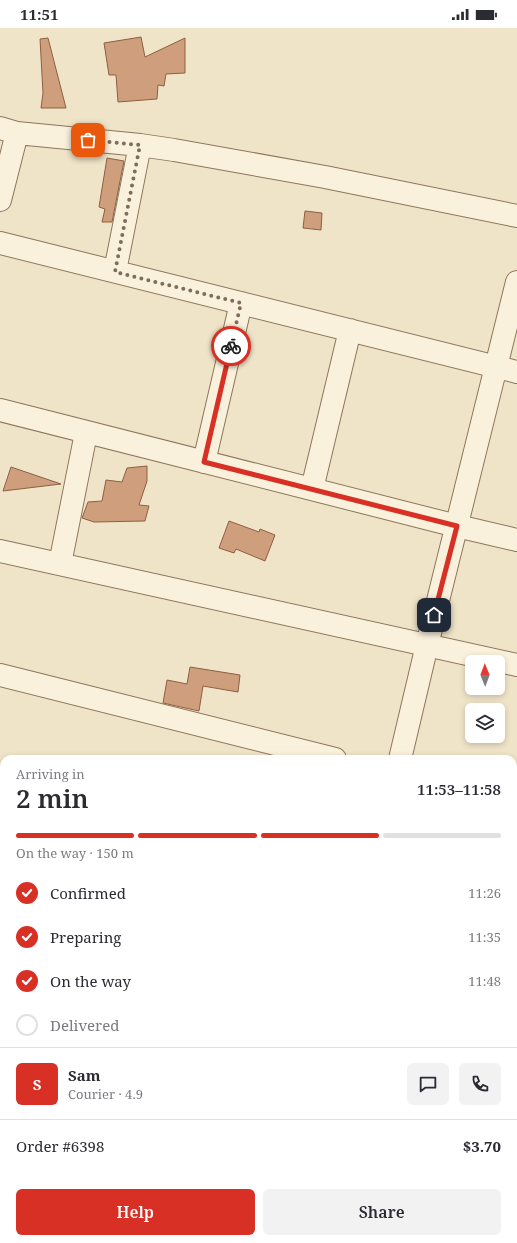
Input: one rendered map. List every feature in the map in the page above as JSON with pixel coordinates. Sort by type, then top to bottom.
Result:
[{"type":"street","points":[[0,200],[8,131],[140,145],[325,177],[517,216]]},
{"type":"street","points":[[115,272],[140,145]]},
{"type":"street","points":[[0,243],[517,372]]},
{"type":"street","points":[[401,755],[517,282]]},
{"type":"street","points":[[204,462],[241,303]]},
{"type":"street","points":[[312,490],[350,330]]},
{"type":"street","points":[[0,410],[312,490],[517,540]]},
{"type":"street","points":[[60,564],[86,432]]},
{"type":"street","points":[[0,551],[517,665]]},
{"type":"street","points":[[0,675],[319,755]]},
{"type":"building","points":[[141,37],[145,57],[185,38],[185,73],[166,74],[164,86],[158,85],[157,99],[118,102],[116,75],[109,75],[104,43]]},
{"type":"building","points":[[48,38],[66,108],[41,108],[43,93],[40,39]]},
{"type":"building","points":[[107,158],[124,161],[112,222],[102,222],[105,209],[99,207]]},
{"type":"building","points":[[305,211],[322,213],[321,230],[303,228]]},
{"type":"building","points":[[147,466],[147,481],[139,505],[149,506],[145,521],[94,522],[82,518],[88,502],[102,501],[106,480],[122,482],[127,468]]},
{"type":"building","points":[[11,467],[61,484],[3,491]]},
{"type":"building","points":[[229,521],[259,532],[260,529],[275,535],[265,561],[236,549],[234,553],[219,548]]},
{"type":"building","points":[[190,667],[240,675],[238,692],[203,686],[199,711],[163,703],[167,680],[187,684]]},
{"type":"way so far","points":[[88,140],[140,145],[115,272],[241,303],[231,346]]},
{"type":"route","points":[[231,346],[204,462],[457,526],[434,615]]}]
